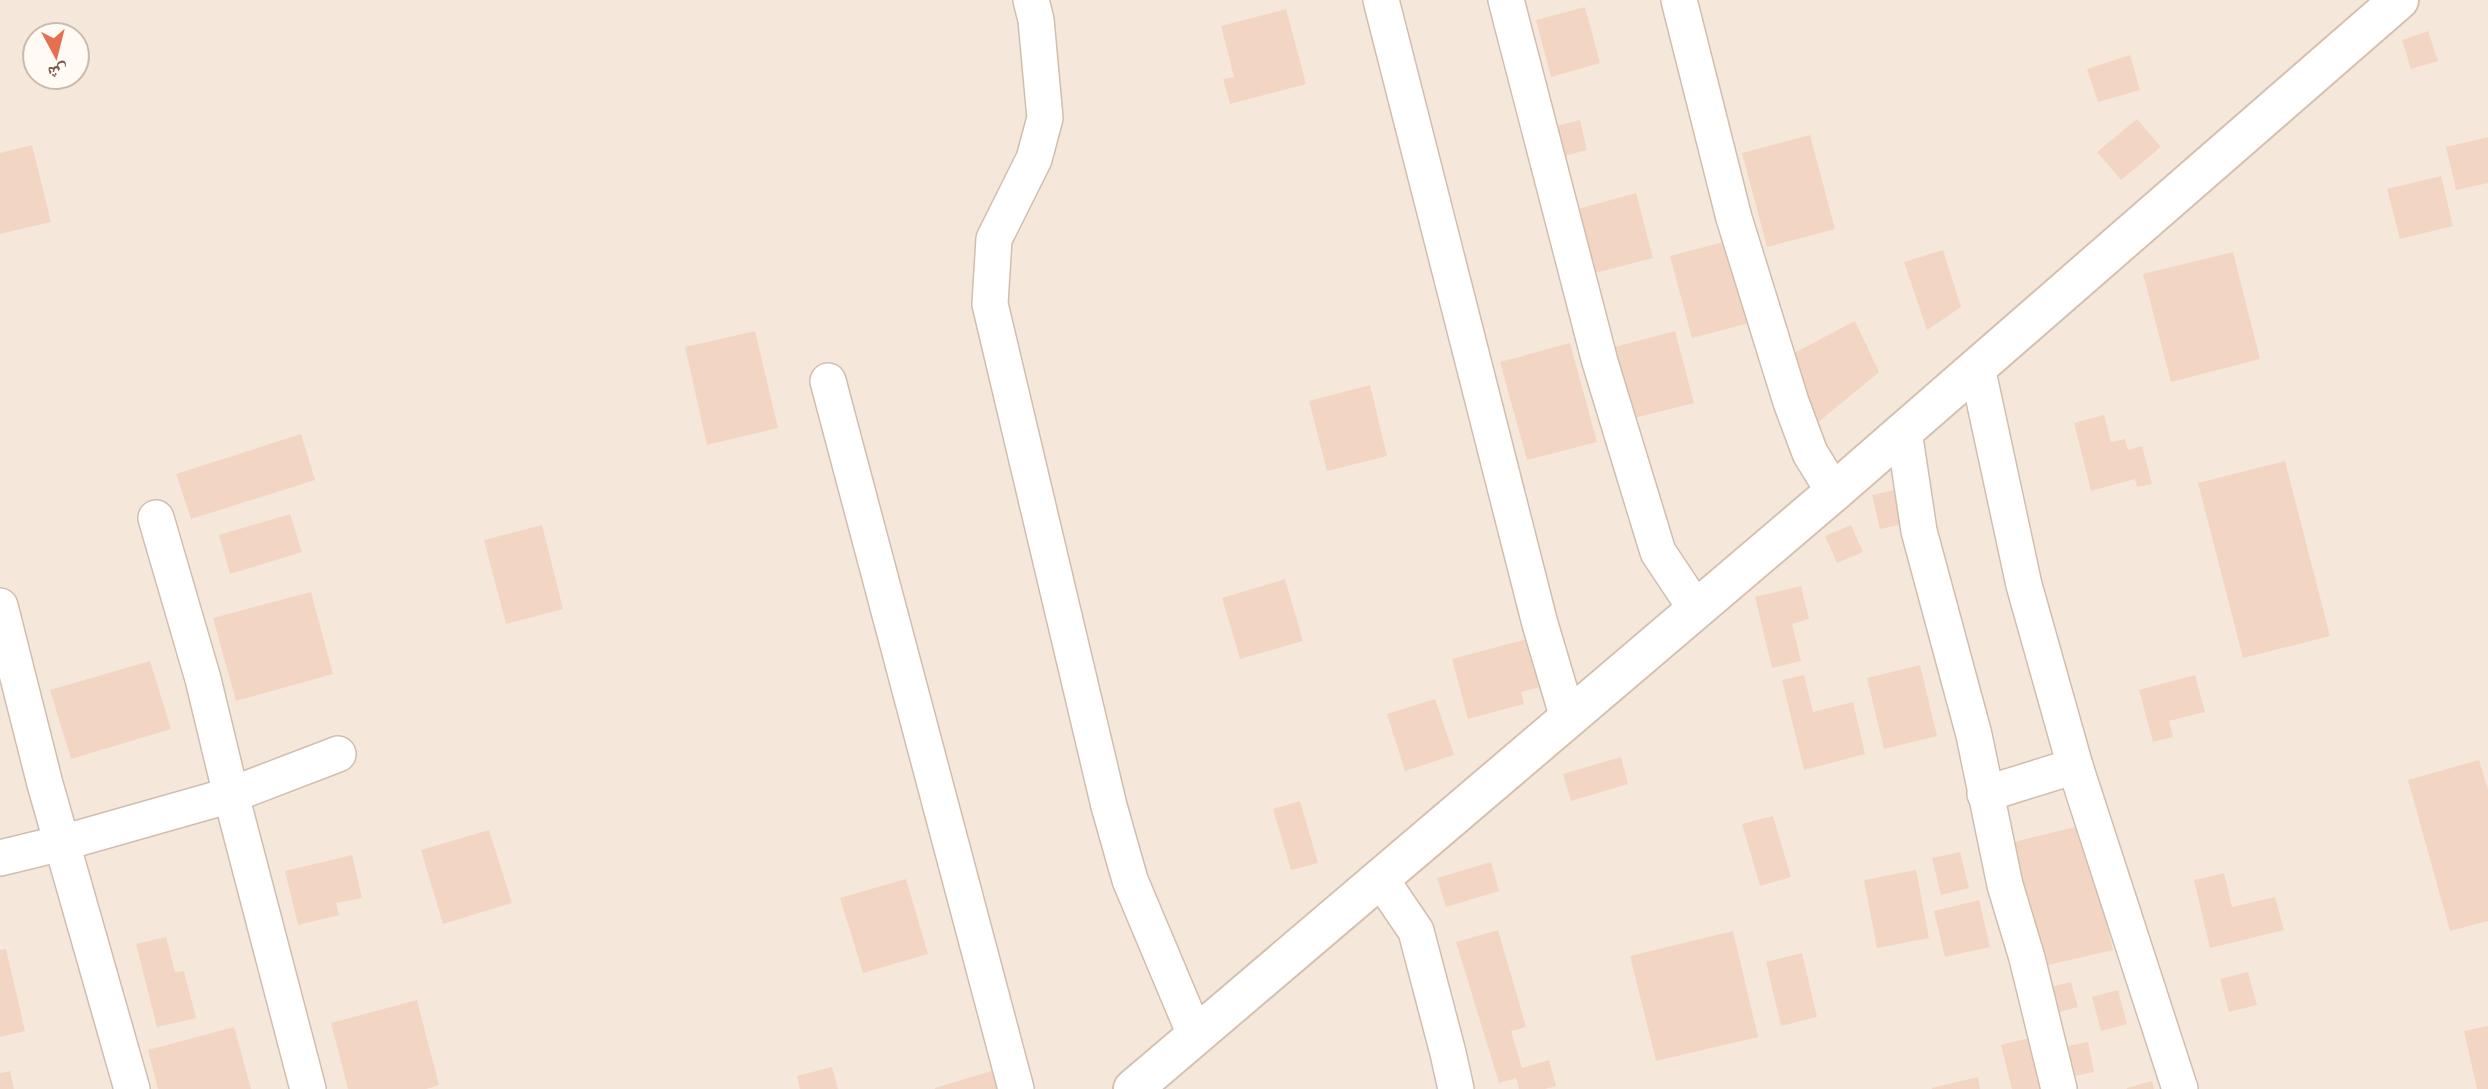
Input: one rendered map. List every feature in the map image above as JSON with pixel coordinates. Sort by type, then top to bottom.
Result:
[{"type":"street","points":[[1031,0],[1036,20],[1045,118],[1034,159],[994,239],[990,304],[1109,806],[1130,880],[1196,1037]]},
{"type":"street","points":[[1381,0],[1540,624],[1568,718]]},
{"type":"street","points":[[1506,0],[1600,362],[1658,552],[1696,610]]},
{"type":"street","points":[[1679,0],[1734,218],[1791,402],[1810,453],[1834,492]]},
{"type":"street","points":[[1154,1083],[1196,1037],[1834,492],[2399,0]]},
{"type":"street","points":[[1977,367],[2024,585],[2075,766],[2180,1089]]},
{"type":"street","points":[[828,381],[1016,1089]]},
{"type":"street","points":[[1904,431],[1919,531],[1974,735],[2005,885],[2059,1089]]},
{"type":"street","points":[[156,519],[203,679],[308,1089]]},
{"type":"street","points":[[0,606],[62,843],[132,1089]]},
{"type":"street","points":[[0,858],[231,795],[338,754]]},
{"type":"street","points":[[1985,794],[2075,766]]},
{"type":"street","points":[[1380,878],[1416,931],[1456,1089]]},
{"type":"shaded area","points":[[0,0],[2488,0],[2488,1089],[0,1089]]},
{"type":"building","points":[[1585,7],[1600,63],[1551,77],[1536,20]]},
{"type":"building","points":[[1286,9],[1306,84],[1230,104],[1223,79],[1234,77],[1221,26]]},
{"type":"building","points":[[2428,31],[2438,61],[2411,69],[2402,40]]},
{"type":"building","points":[[2130,55],[2140,90],[2098,102],[2087,69]]},
{"type":"building","points":[[2137,119],[2161,147],[2121,180],[2097,152]]},
{"type":"building","points":[[1580,120],[1587,150],[1564,156],[1556,126]]},
{"type":"building","points":[[1810,135],[1835,229],[1767,247],[1742,153]]},
{"type":"building","points":[[2488,137],[2488,183],[2456,190],[2446,147]]},
{"type":"building","points":[[32,145],[51,222],[0,234],[0,153]]},
{"type":"building","points":[[2441,176],[2453,226],[2400,239],[2387,189]]},
{"type":"building","points":[[1636,193],[1653,258],[1595,273],[1578,209]]},
{"type":"building","points":[[1731,240],[1753,322],[1692,338],[1670,256]]},
{"type":"building","points":[[1943,250],[1961,307],[1927,330],[1904,262]]},
{"type":"building","points":[[2233,252],[2260,359],[2171,382],[2143,274]]},
{"type":"building","points":[[1855,321],[1879,372],[1816,424],[1792,354]]},
{"type":"building","points":[[755,331],[778,428],[707,445],[685,347]]},
{"type":"building","points":[[1675,331],[1694,403],[1634,418],[1615,347]]},
{"type":"building","points":[[1570,343],[1597,442],[1527,460],[1500,362]]},
{"type":"building","points":[[1370,385],[1387,456],[1327,471],[1309,401]]},
{"type":"building","points":[[2104,415],[2111,442],[2125,439],[2128,450],[2142,446],[2152,484],[2137,487],[2135,479],[2091,491],[2074,423]]},
{"type":"building","points":[[301,434],[315,480],[191,519],[176,474]]},
{"type":"building","points":[[2285,461],[2330,636],[2243,658],[2198,483]]},
{"type":"building","points":[[1900,489],[1908,523],[1880,529],[1872,495]]},
{"type":"building","points":[[290,514],[302,552],[230,574],[219,535]]},
{"type":"building","points":[[542,525],[563,609],[506,624],[484,540]]},
{"type":"building","points":[[1851,525],[1863,552],[1837,563],[1825,536]]},
{"type":"building","points":[[1285,579],[1303,641],[1240,659],[1222,598]]},
{"type":"building","points":[[1801,586],[1809,619],[1792,624],[1801,661],[1772,668],[1755,597]]},
{"type":"building","points":[[311,592],[333,674],[236,701],[213,618]]},
{"type":"building","points":[[1531,638],[1544,686],[1521,692],[1524,704],[1468,719],[1452,659]]},
{"type":"building","points":[[150,661],[171,729],[71,759],[50,690]]},
{"type":"building","points":[[1920,665],[1937,736],[1884,749],[1867,678]]},
{"type":"building","points":[[1804,675],[1813,712],[1853,702],[1865,754],[1804,770],[1782,680]]},
{"type":"building","points":[[2195,675],[2205,712],[2169,721],[2173,737],[2153,742],[2139,690]]},
{"type":"building","points":[[1435,699],[1454,755],[1405,771],[1387,714]]},
{"type":"building","points":[[1621,757],[1628,784],[1571,801],[1563,774]]},
{"type":"building","points":[[2479,760],[2488,790],[2488,921],[2450,931],[2408,780]]},
{"type":"building","points":[[1300,801],[1318,863],[1291,870],[1273,809]]},
{"type":"building","points":[[1773,816],[1791,877],[1760,886],[1742,824]]},
{"type":"building","points":[[2083,825],[2113,950],[2044,966],[2014,842]]},
{"type":"building","points":[[489,830],[512,903],[443,924],[421,850]]},
{"type":"building","points":[[1960,852],[1969,888],[1941,895],[1932,858]]},
{"type":"building","points":[[352,855],[362,898],[336,903],[339,915],[298,925],[285,871]]},
{"type":"building","points":[[1491,862],[1499,891],[1446,907],[1437,878]]},
{"type":"building","points":[[1916,870],[1929,938],[1877,948],[1864,880]]},
{"type":"building","points":[[2224,873],[2232,907],[2275,897],[2284,930],[2210,948],[2194,880]]},
{"type":"building","points":[[906,879],[928,954],[863,973],[840,898]]},
{"type":"building","points":[[1979,900],[1990,947],[1945,957],[1934,911]]},
{"type":"building","points":[[1498,930],[1526,1027],[1511,1031],[1522,1068],[1549,1060],[1556,1086],[1545,1089],[1519,1089],[1516,1078],[1499,1083],[1456,942]]},
{"type":"building","points":[[1733,931],[1758,1037],[1656,1061],[1630,956]]},
{"type":"building","points":[[166,937],[175,972],[184,971],[196,1018],[157,1027],[136,944]]},
{"type":"building","points":[[6,949],[25,1031],[0,1037],[0,950]]},
{"type":"building","points":[[1802,953],[1817,1017],[1781,1026],[1766,962]]},
{"type":"building","points":[[2248,972],[2257,1005],[2229,1012],[2220,979]]},
{"type":"building","points":[[2071,982],[2078,1007],[2056,1013],[2050,987]]},
{"type":"building","points":[[2118,990],[2127,1024],[2101,1031],[2092,997]]},
{"type":"building","points":[[417,1000],[439,1085],[426,1089],[348,1089],[331,1023]]},
{"type":"building","points":[[2488,1026],[2488,1089],[2477,1089],[2464,1031]]},
{"type":"building","points":[[234,1027],[251,1089],[158,1089],[148,1050]]},
{"type":"building","points":[[2037,1036],[2051,1089],[2012,1089],[2001,1045]]},
{"type":"building","points":[[2088,1042],[2094,1072],[2074,1076],[2068,1046]]},
{"type":"building","points":[[832,1067],[838,1089],[800,1089],[797,1076]]},
{"type":"building","points":[[998,1069],[1004,1089],[935,1089],[935,1088]]},
{"type":"building","points":[[10,1071],[14,1089],[0,1089],[0,1073]]},
{"type":"building","points":[[1978,1077],[1980,1089],[1932,1089],[1932,1088]]},
{"type":"building","points":[[2152,1081],[2154,1089],[2127,1089],[2127,1088]]}]
